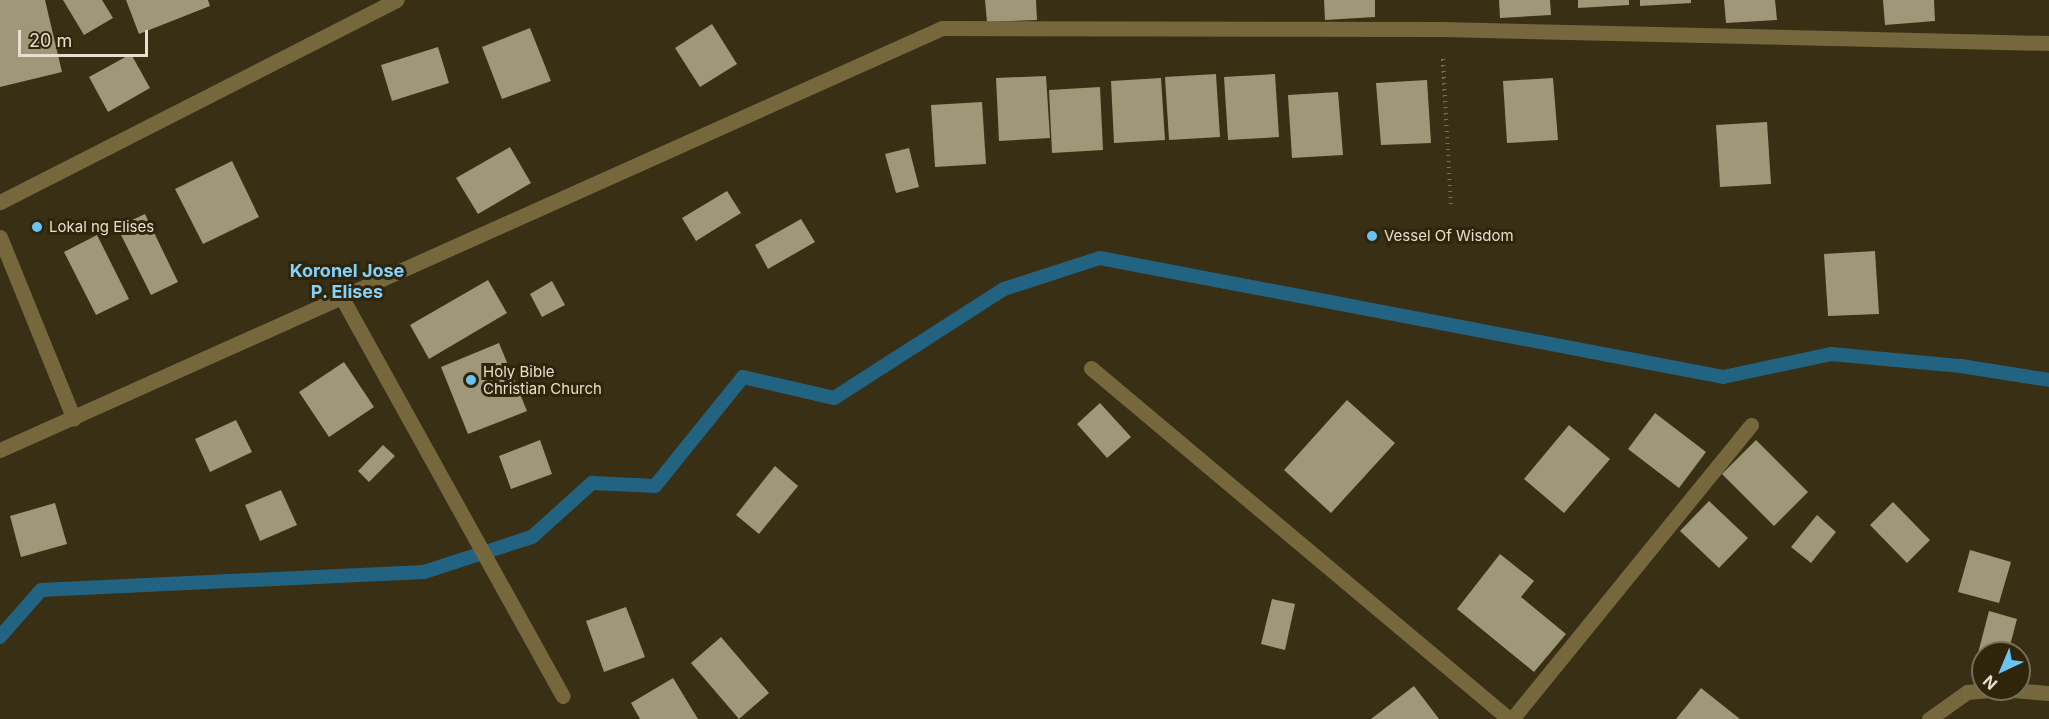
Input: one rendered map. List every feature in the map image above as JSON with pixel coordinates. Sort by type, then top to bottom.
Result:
[{"type":"street","points":[[0,202],[397,0]]},
{"type":"street","points":[[0,450],[74,419],[942,28],[1442,29],[2049,43]]},
{"type":"street","points":[[0,237],[74,419]]},
{"type":"street","points":[[342,298],[563,696]]},
{"type":"street","points":[[1091,368],[1510,719],[1751,424]]},
{"type":"street","points":[[1929,719],[1967,692],[1999,689],[2049,693]]},
{"type":"path","points":[[1442,29],[1451,208]]},
{"type":"building","points":[[0,0],[45,0],[62,72],[0,87]]},
{"type":"building","points":[[63,0],[102,0],[113,18],[84,35]]},
{"type":"building","points":[[126,0],[208,0],[210,6],[139,34]]},
{"type":"building","points":[[985,0],[1036,0],[1037,20],[987,22]]},
{"type":"building","points":[[1324,0],[1375,0],[1375,17],[1325,20]]},
{"type":"building","points":[[1499,0],[1550,0],[1551,15],[1500,18]]},
{"type":"building","points":[[1578,0],[1629,0],[1629,5],[1578,8]]},
{"type":"building","points":[[1640,0],[1691,0],[1691,3],[1640,6]]},
{"type":"building","points":[[1724,0],[1775,0],[1777,20],[1726,23]]},
{"type":"building","points":[[1883,0],[1934,0],[1935,21],[1885,25]]},
{"type":"building","points":[[712,24],[737,64],[700,87],[675,48]]},
{"type":"building","points":[[530,28],[551,81],[502,99],[482,47]]},
{"type":"building","points":[[438,47],[449,83],[392,101],[381,65]]},
{"type":"building","points":[[131,54],[150,88],[108,112],[89,77]]},
{"type":"building","points":[[1216,74],[1220,137],[1169,140],[1165,77]]},
{"type":"building","points":[[1275,74],[1279,137],[1228,140],[1224,77]]},
{"type":"building","points":[[1046,76],[1050,138],[999,141],[996,78]]},
{"type":"building","points":[[1161,78],[1165,140],[1114,143],[1111,81]]},
{"type":"building","points":[[1553,78],[1558,140],[1507,143],[1503,81]]},
{"type":"building","points":[[1427,80],[1431,143],[1381,145],[1376,83]]},
{"type":"building","points":[[1100,87],[1103,150],[1052,153],[1049,90]]},
{"type":"building","points":[[1338,92],[1343,155],[1292,158],[1288,95]]},
{"type":"building","points":[[982,102],[986,164],[935,167],[931,105]]},
{"type":"building","points":[[1767,122],[1771,184],[1720,187],[1716,125]]},
{"type":"building","points":[[510,147],[531,183],[478,214],[456,178]]},
{"type":"building","points":[[909,148],[919,187],[896,193],[885,154]]},
{"type":"building","points":[[232,161],[259,217],[203,244],[175,189]]},
{"type":"building","points":[[727,191],[741,213],[696,241],[682,218]]},
{"type":"building","points":[[145,214],[178,282],[151,295],[117,227]]},
{"type":"building","points":[[801,219],[815,242],[768,269],[755,245]]},
{"type":"building","points":[[97,235],[129,299],[96,315],[64,252]]},
{"type":"building","points":[[1875,251],[1879,314],[1828,316],[1824,254]]},
{"type":"building","points":[[488,280],[507,313],[429,359],[410,325]]},
{"type":"building","points":[[552,281],[565,305],[542,317],[530,294]]},
{"type":"building","points":[[499,343],[527,411],[468,434],[441,367]]},
{"type":"building","points":[[344,362],[374,407],[329,437],[299,392]]},
{"type":"building","points":[[1347,400],[1395,443],[1331,513],[1284,470]]},
{"type":"building","points":[[1100,403],[1131,437],[1107,458],[1077,424]]},
{"type":"building","points":[[1655,413],[1706,452],[1679,488],[1628,449]]},
{"type":"building","points":[[236,420],[252,452],[210,472],[195,439]]},
{"type":"building","points":[[1569,425],[1610,459],[1564,513],[1524,479]]},
{"type":"building","points":[[540,440],[552,474],[511,489],[499,456]]},
{"type":"building","points":[[1756,440],[1808,492],[1774,526],[1722,474]]},
{"type":"building","points":[[383,445],[395,456],[369,482],[358,471]]},
{"type":"building","points":[[775,466],[798,486],[759,534],[736,515]]},
{"type":"building","points":[[281,490],[297,525],[260,541],[245,505]]},
{"type":"building","points":[[1709,501],[1748,538],[1719,568],[1680,531]]},
{"type":"building","points":[[1893,502],[1930,540],[1907,563],[1870,525]]},
{"type":"building","points":[[55,503],[67,544],[21,557],[10,516]]},
{"type":"building","points":[[1817,515],[1836,532],[1811,563],[1791,547]]},
{"type":"building","points":[[1970,550],[2011,562],[1999,603],[1958,592]]},
{"type":"building","points":[[1500,554],[1534,581],[1521,597],[1566,634],[1534,672],[1457,609]]},
{"type":"building","points":[[1272,599],[1295,604],[1285,650],[1261,644]]},
{"type":"building","points":[[626,607],[645,657],[604,672],[586,621]]},
{"type":"building","points":[[1989,611],[2017,619],[2011,641],[1981,641]]},
{"type":"building","points":[[721,637],[769,693],[739,719],[691,663]]},
{"type":"building","points":[[673,678],[698,719],[640,719],[631,703]]},
{"type":"building","points":[[1414,686],[1439,719],[1371,719]]},
{"type":"building","points":[[1701,688],[1740,719],[1676,719]]},
{"type":"waterway","points":[[0,637],[41,590],[424,572],[532,537],[592,483],[655,486],[743,377],[834,398],[1004,289],[1100,258],[1723,377],[1831,354],[1961,366],[2049,380]]},
{"type":"place","name":"Lokal ng Elises","points":[[37,227]]},
{"type":"place","name":"Vessel Of Wisdom","points":[[1372,236]]},
{"type":"place","name":"Holy Bible Christian Church","points":[[471,380]]},
{"type":"district","name":"Koronel Jose P. Elises","points":[[347,282]]}]
